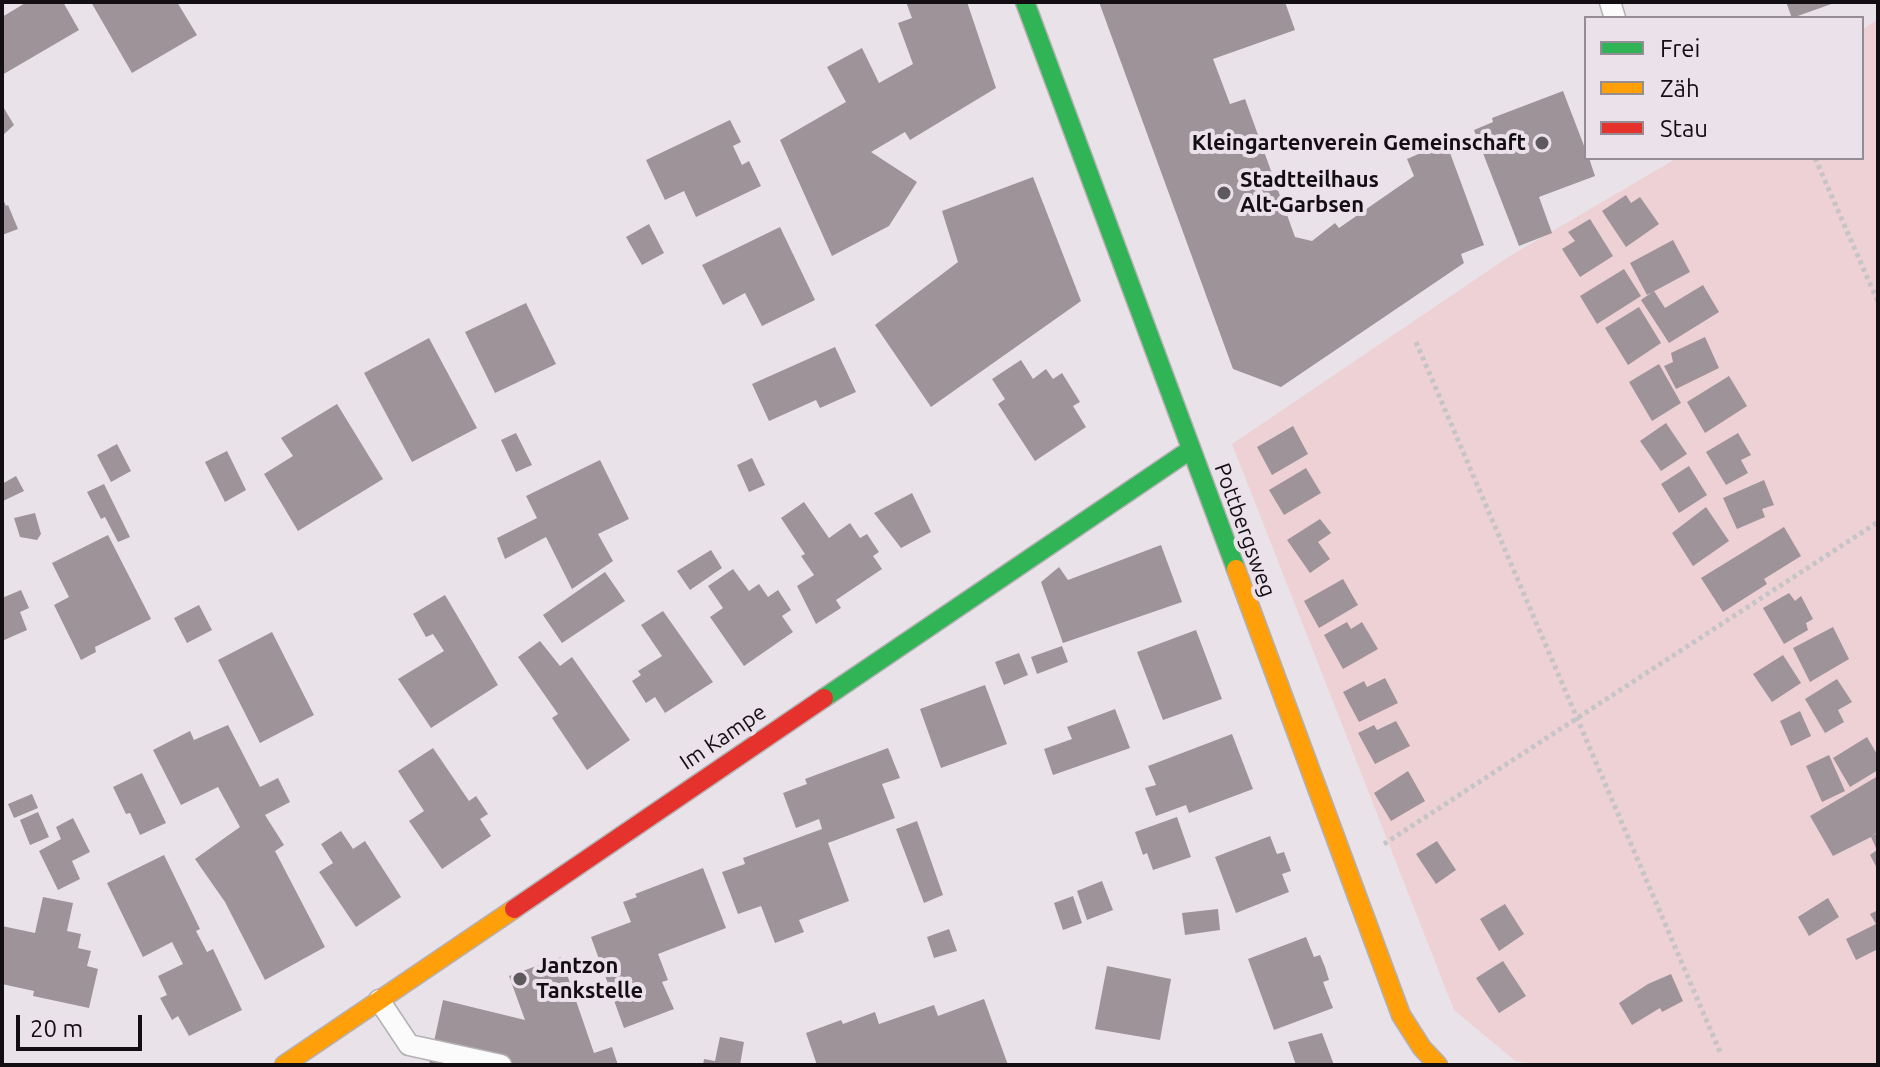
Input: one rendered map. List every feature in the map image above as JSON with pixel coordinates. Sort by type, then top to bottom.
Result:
[{"type":"street","name":"Pottbergsweg","points":[[1025,2],[1401,1015],[1422,1048],[1438,1065]]},
{"type":"street","name":"Im Kampe","points":[[284,1065],[1190,450]]},
{"type":"lane","points":[[379,1000],[409,1045],[501,1065]]},
{"type":"path","points":[[1816,160],[1878,302]]},
{"type":"path","points":[[1416,342],[1720,1052]]},
{"type":"path","points":[[1346,868],[1878,522]]},
{"type":"shaded area","points":[[1878,19],[1878,1065],[1543,1065],[1515,1061],[1454,1010],[1232,444],[1510,256],[1674,160],[1864,160],[1864,29]]},
{"type":"building","points":[[27,2],[63,2],[79,30],[2,75],[2,17]]},
{"type":"building","points":[[91,2],[177,2],[197,35],[132,73]]},
{"type":"building","points":[[906,2],[967,2],[996,88],[910,140],[905,132],[871,152],[917,182],[889,226],[832,256],[780,140],[846,102],[827,67],[862,48],[879,83],[913,64],[898,23],[912,18]]},
{"type":"building","name":"Stadtteilhaus Alt-Garbsen","points":[[1099,2],[1285,2],[1295,30],[1213,59],[1230,104],[1245,99],[1295,237],[1312,241],[1335,223],[1339,228],[1414,176],[1407,159],[1446,142],[1484,245],[1461,254],[1464,263],[1281,387],[1233,369]]},
{"type":"building","points":[[1786,2],[1837,2],[1798,16],[1791,16]]},
{"type":"building","name":"Kleingartenverein Gemeinschaft","points":[[1563,91],[1584,146],[1584,160],[1590,160],[1595,176],[1539,197],[1552,233],[1519,246],[1474,130],[1493,122],[1492,118]]},
{"type":"building","points":[[2,105],[14,125],[2,136]]},
{"type":"building","points":[[730,120],[741,142],[733,146],[742,165],[749,161],[761,186],[696,217],[684,191],[665,200],[646,160]]},
{"type":"building","points":[[1033,177],[1081,301],[931,407],[875,325],[958,262],[942,211]]},
{"type":"building","points":[[1626,195],[1631,203],[1640,197],[1659,224],[1626,247],[1602,211]]},
{"type":"building","points":[[2,197],[18,229],[2,235]]},
{"type":"building","points":[[1590,219],[1613,256],[1580,277],[1562,249],[1575,241],[1568,232]]},
{"type":"building","points":[[649,224],[664,253],[642,265],[626,237]]},
{"type":"building","points":[[780,227],[815,300],[762,326],[745,293],[723,305],[702,265]]},
{"type":"building","points":[[1673,240],[1690,272],[1647,295],[1630,263]]},
{"type":"building","points":[[1624,269],[1641,296],[1597,324],[1580,296]]},
{"type":"building","points":[[1703,285],[1719,312],[1669,343],[1641,300],[1654,291],[1665,308]]},
{"type":"building","points":[[526,303],[556,364],[495,393],[465,332]]},
{"type":"building","points":[[1639,307],[1661,343],[1628,365],[1605,328]]},
{"type":"building","points":[[1705,337],[1719,368],[1676,389],[1664,366],[1673,362],[1671,353]]},
{"type":"building","points":[[429,338],[477,428],[412,462],[364,373]]},
{"type":"building","points":[[835,347],[856,392],[820,408],[816,400],[769,421],[752,384]]},
{"type":"building","points":[[1021,360],[1033,379],[1046,369],[1053,379],[1062,373],[1080,402],[1073,406],[1086,427],[1035,461],[998,404],[1005,399],[992,379]]},
{"type":"building","points":[[1659,364],[1681,403],[1652,421],[1629,382]]},
{"type":"building","points":[[1729,376],[1747,406],[1705,433],[1687,402]]},
{"type":"building","points":[[337,404],[383,479],[298,531],[264,474],[293,456],[281,438]]},
{"type":"building","points":[[1666,423],[1687,454],[1661,471],[1640,441]]},
{"type":"building","points":[[1293,426],[1308,454],[1272,475],[1257,447]]},
{"type":"building","points":[[516,433],[532,465],[516,472],[501,440]]},
{"type":"building","points":[[1738,433],[1751,455],[1741,460],[1748,473],[1726,485],[1706,452]]},
{"type":"building","points":[[117,444],[131,471],[111,482],[97,455]]},
{"type":"building","points":[[227,451],[246,490],[225,502],[205,462]]},
{"type":"building","points":[[752,458],[765,485],[749,492],[737,465]]},
{"type":"building","points":[[600,460],[629,519],[598,534],[613,561],[572,589],[546,537],[505,559],[497,538],[537,518],[526,496]]},
{"type":"building","points":[[1689,466],[1707,495],[1679,513],[1661,484]]},
{"type":"building","points":[[1306,468],[1321,493],[1284,515],[1269,490]]},
{"type":"building","points":[[16,476],[24,491],[3,501],[2,484]]},
{"type":"building","points":[[1764,480],[1774,505],[1762,509],[1765,517],[1737,529],[1723,498]]},
{"type":"building","points":[[104,484],[130,537],[118,542],[87,492]]},
{"type":"building","points":[[912,493],[931,532],[901,548],[874,513]]},
{"type":"building","points":[[804,502],[829,538],[850,523],[860,538],[867,534],[879,552],[873,556],[882,569],[836,600],[841,608],[816,624],[797,586],[814,575],[801,556],[805,554],[781,518]]},
{"type":"building","points":[[1706,507],[1729,541],[1693,566],[1672,533]]},
{"type":"building","points":[[35,513],[41,534],[37,540],[20,537],[14,518]]},
{"type":"building","points":[[1320,519],[1331,533],[1318,542],[1330,559],[1310,573],[1287,540]]},
{"type":"building","points":[[1784,527],[1801,556],[1764,579],[1767,584],[1723,612],[1701,578]]},
{"type":"building","points":[[108,535],[151,619],[95,647],[96,652],[81,660],[54,605],[69,597],[52,563]]},
{"type":"building","points":[[1161,545],[1182,602],[1063,643],[1041,582],[1059,567],[1068,580]]},
{"type":"building","points":[[711,550],[722,568],[690,590],[677,571]]},
{"type":"building","points":[[733,569],[749,591],[759,584],[768,597],[778,590],[791,610],[782,616],[793,632],[744,666],[710,617],[723,608],[708,586]]},
{"type":"building","points":[[605,572],[625,601],[562,643],[543,615]]},
{"type":"building","points":[[1343,579],[1358,605],[1319,628],[1304,601]]},
{"type":"building","points":[[21,590],[29,608],[20,612],[27,630],[2,641],[2,598]]},
{"type":"building","points":[[1789,593],[1795,601],[1801,596],[1813,619],[1806,623],[1808,630],[1784,644],[1763,608]]},
{"type":"building","points":[[445,595],[498,685],[431,728],[398,679],[444,651],[433,634],[426,637],[413,614]]},
{"type":"building","points":[[199,605],[212,630],[187,643],[174,618]]},
{"type":"building","points":[[663,611],[713,682],[665,713],[655,697],[646,703],[632,681],[641,675],[638,671],[662,656],[641,625]]},
{"type":"building","points":[[1347,622],[1351,629],[1362,622],[1378,649],[1343,669],[1324,635]]},
{"type":"building","points":[[1833,627],[1849,659],[1810,682],[1793,648]]},
{"type":"building","points":[[1196,630],[1222,699],[1163,720],[1137,652]]},
{"type":"building","points":[[272,632],[314,715],[260,743],[218,660]]},
{"type":"building","points":[[540,641],[560,666],[572,657],[630,740],[587,770],[552,718],[558,714],[518,657]]},
{"type":"building","points":[[1062,646],[1068,662],[1037,674],[1031,657]]},
{"type":"building","points":[[1019,653],[1028,675],[1004,685],[995,662]]},
{"type":"building","points":[[1783,655],[1801,683],[1772,702],[1753,674]]},
{"type":"building","points":[[1385,678],[1398,703],[1359,722],[1343,692],[1364,681],[1367,687]]},
{"type":"building","points":[[1837,679],[1852,702],[1838,710],[1844,722],[1825,733],[1805,699]]},
{"type":"building","points":[[985,685],[1007,744],[941,768],[920,709]]},
{"type":"building","points":[[1115,709],[1130,748],[1053,775],[1044,749],[1072,739],[1067,727]]},
{"type":"building","points":[[1800,711],[1811,736],[1791,746],[1780,721]]},
{"type":"building","points":[[1396,721],[1410,746],[1375,764],[1358,733],[1374,725],[1377,730]]},
{"type":"building","points":[[228,725],[260,787],[278,778],[290,802],[265,815],[284,845],[275,851],[325,947],[265,980],[225,902],[195,859],[240,827],[218,787],[181,805],[153,750],[190,731],[194,740]]},
{"type":"building","points":[[1232,734],[1253,789],[1189,813],[1186,805],[1156,816],[1145,788],[1156,785],[1148,766]]},
{"type":"building","points":[[1867,737],[1878,756],[1878,770],[1850,787],[1833,758]]},
{"type":"building","points":[[433,748],[469,801],[476,796],[488,814],[480,819],[491,836],[442,869],[409,821],[424,811],[398,771]]},
{"type":"building","points":[[888,748],[900,778],[882,784],[895,818],[828,843],[849,901],[799,920],[804,932],[775,943],[761,906],[738,914],[722,872],[745,864],[743,858],[822,829],[819,819],[796,828],[783,793],[807,784],[805,779]]},
{"type":"building","points":[[1829,755],[1845,791],[1822,802],[1806,766]]},
{"type":"building","points":[[1408,771],[1425,801],[1391,821],[1374,793]]},
{"type":"building","points":[[142,773],[166,823],[140,835],[113,787]]},
{"type":"building","points":[[1878,776],[1878,831],[1833,856],[1810,816]]},
{"type":"building","points":[[32,794],[38,808],[14,818],[8,804]]},
{"type":"building","points":[[38,812],[49,837],[30,845],[20,820]]},
{"type":"building","points":[[1177,817],[1191,857],[1153,870],[1147,853],[1143,855],[1135,832]]},
{"type":"building","points":[[73,818],[90,852],[72,861],[80,879],[58,890],[39,851],[61,839],[56,827]]},
{"type":"building","points":[[917,821],[943,895],[924,903],[896,829]]},
{"type":"building","points":[[341,831],[353,849],[365,841],[401,897],[356,927],[319,872],[333,863],[321,844]]},
{"type":"building","points":[[1878,832],[1878,870],[1870,855],[1877,850],[1871,837]]},
{"type":"building","points":[[1270,836],[1277,854],[1284,852],[1291,871],[1282,874],[1289,892],[1236,913],[1215,857]]},
{"type":"building","points":[[1437,841],[1456,870],[1436,884],[1416,854]]},
{"type":"building","points":[[164,855],[200,929],[196,931],[207,952],[213,949],[242,1010],[189,1036],[178,1016],[172,1020],[160,998],[167,995],[158,976],[183,964],[172,942],[143,957],[107,883]]},
{"type":"building","points":[[703,868],[726,928],[658,954],[668,980],[662,982],[674,1009],[624,1028],[591,937],[631,922],[623,902],[637,897],[635,894]]},
{"type":"building","points":[[1102,881],[1113,910],[1087,920],[1077,891]]},
{"type":"building","points":[[1073,896],[1082,923],[1063,930],[1054,903]]},
{"type":"building","points":[[43,897],[73,903],[67,931],[81,934],[78,948],[91,951],[87,966],[98,969],[89,1008],[33,996],[34,991],[2,984],[2,926],[35,933]]},
{"type":"building","points":[[1828,898],[1839,917],[1809,936],[1798,917]]},
{"type":"building","points":[[1505,904],[1524,934],[1499,951],[1480,919]]},
{"type":"building","points":[[1218,909],[1220,930],[1185,935],[1182,913]]},
{"type":"building","points":[[1878,910],[1878,949],[1856,960],[1846,939],[1876,924],[1870,914]]},
{"type":"building","points":[[949,929],[957,951],[934,958],[927,937]]},
{"type":"building","points":[[1306,937],[1314,957],[1320,955],[1325,967],[1329,980],[1323,982],[1333,1008],[1274,1030],[1248,959]]},
{"type":"building","points":[[561,957],[594,1053],[612,1047],[618,1065],[429,1065],[443,1000],[525,1020],[509,976]]},
{"type":"building","points":[[1503,961],[1526,996],[1499,1013],[1476,978]]},
{"type":"building","points":[[1107,966],[1171,979],[1160,1040],[1095,1029]]},
{"type":"building","points":[[1671,974],[1683,1001],[1662,1012],[1660,1008],[1632,1025],[1619,1003],[1648,984]]},
{"type":"building","points":[[984,999],[1008,1065],[817,1065],[806,1033],[875,1012],[879,1024],[934,1005],[938,1016]]},
{"type":"building","points":[[1322,1033],[1334,1065],[1296,1065],[1288,1042]]},
{"type":"building","points":[[720,1037],[744,1042],[740,1065],[703,1065],[704,1059],[715,1061]]},
{"type":"traffic: fast","points":[[1025,2],[1236,569]]},
{"type":"traffic: fast","points":[[824,698],[1190,450]]},
{"type":"traffic: slow","points":[[1236,569],[1401,1015],[1422,1048],[1438,1065]]},
{"type":"traffic: slow","points":[[284,1065],[514,909]]},
{"type":"traffic: jam","points":[[514,909],[824,698]]},
{"type":"place","name":"Kleingartenverein Gemeinschaft","points":[[1542,143]]},
{"type":"place","name":"Stadtteilhaus Alt-Garbsen","points":[[1224,193]]},
{"type":"place","name":"Jantzon Tankstelle","points":[[520,979]]}]
